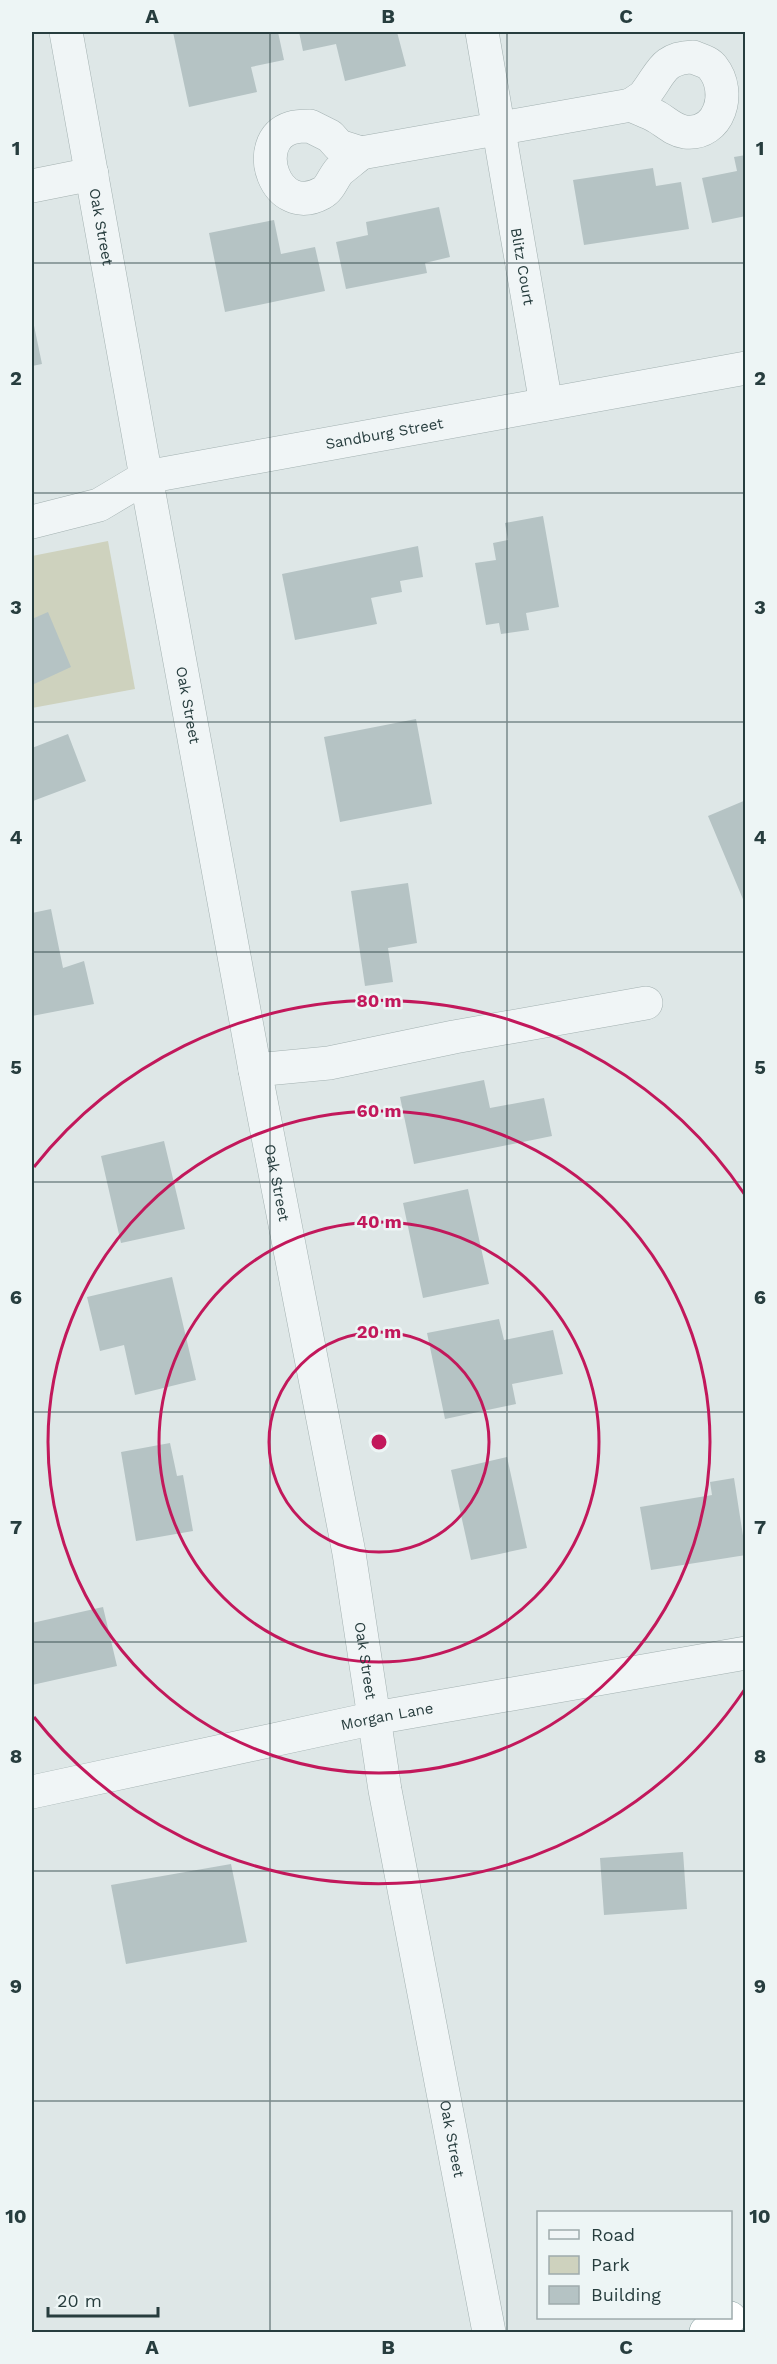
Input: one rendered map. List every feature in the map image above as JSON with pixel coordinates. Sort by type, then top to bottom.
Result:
[{"type":"highway","points":[[732,2316],[746,2307]]},
{"type":"highway","points":[[706,2332],[727,2319]]},
{"type":"street","name":"Oak Street","points":[[66,32],[255,1070],[349,1553],[385,1790],[489,2332]]},
{"type":"street","name":"Blitz Court","points":[[482,32],[546,404]]},
{"type":"street","points":[[361,153],[631,105]]},
{"type":"street","points":[[32,186],[92,174]]},
{"type":"street","name":"Sandburg Street","points":[[32,522],[99,505],[146,477],[746,368]]},
{"type":"street","points":[[255,1070],[329,1063],[454,1037],[646,1003]]},
{"type":"street","name":"Morgan Lane","points":[[32,1792],[375,1718],[746,1653]]},
{"type":"green space","points":[[108,541],[135,689],[32,708],[32,556]]},
{"type":"building","points":[[173,32],[278,32],[284,60],[251,67],[257,92],[189,107]]},
{"type":"building","points":[[299,32],[397,32],[406,66],[345,81],[336,44],[303,51]]},
{"type":"building","points":[[746,155],[746,216],[712,223],[702,178],[737,171],[734,157]]},
{"type":"building","points":[[653,168],[656,186],[681,182],[689,229],[584,245],[573,180]]},
{"type":"building","points":[[439,207],[450,257],[425,263],[427,273],[346,289],[336,242],[368,235],[366,222]]},
{"type":"building","points":[[274,220],[281,254],[315,247],[325,291],[225,312],[209,233]]},
{"type":"building","points":[[32,316],[42,364],[32,366]]},
{"type":"building","points":[[543,516],[559,607],[526,613],[529,630],[501,634],[499,623],[486,625],[475,563],[496,560],[493,543],[508,540],[505,523]]},
{"type":"building","points":[[418,546],[423,577],[400,581],[402,592],[371,598],[377,624],[295,640],[282,574]]},
{"type":"building","points":[[48,612],[71,667],[32,685],[32,619]]},
{"type":"building","points":[[416,719],[432,804],[340,822],[324,737]]},
{"type":"building","points":[[68,734],[86,781],[33,801],[32,748]]},
{"type":"building","points":[[746,800],[746,904],[745,904],[708,816]]},
{"type":"building","points":[[408,883],[417,943],[388,948],[393,982],[365,986],[351,891]]},
{"type":"building","points":[[51,909],[63,968],[84,961],[94,1004],[32,1016],[32,913]]},
{"type":"building","points":[[484,1080],[490,1108],[544,1098],[552,1136],[414,1164],[400,1097]]},
{"type":"building","points":[[164,1141],[185,1229],[121,1243],[101,1156]]},
{"type":"building","points":[[468,1189],[489,1284],[423,1298],[403,1203]]},
{"type":"building","points":[[172,1277],[196,1380],[135,1395],[124,1345],[100,1351],[87,1297]]},
{"type":"building","points":[[499,1319],[504,1340],[553,1330],[563,1374],[512,1384],[516,1404],[445,1419],[427,1333]]},
{"type":"building","points":[[170,1443],[177,1476],[183,1475],[193,1531],[136,1541],[121,1452]]},
{"type":"building","points":[[507,1457],[527,1548],[471,1560],[451,1470]]},
{"type":"building","points":[[734,1478],[746,1555],[651,1570],[640,1507],[712,1495],[710,1482]]},
{"type":"building","points":[[103,1607],[117,1666],[32,1685],[32,1623]]},
{"type":"building","points":[[683,1852],[687,1909],[604,1915],[600,1858]]},
{"type":"building","points":[[231,1864],[247,1942],[126,1964],[111,1885]]}]
